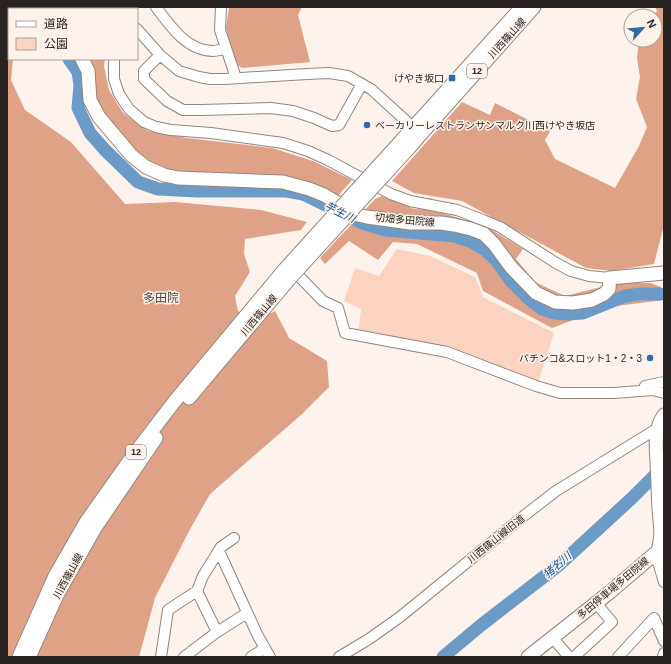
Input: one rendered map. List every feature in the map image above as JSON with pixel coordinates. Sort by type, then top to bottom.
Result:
[{"type":"main road","name":"川西篠山線","points":[[19,657],[55,576],[86,522],[132,457],[174,402],[405,145],[522,7]]},
{"type":"main road","name":"川西篠山線","points":[[416,131],[534,7]]},
{"type":"main road","name":"切畑多田院線","points":[[82,60],[88,71],[90,100],[99,117],[131,155],[146,166],[164,175],[178,178],[282,182],[309,189],[324,195],[358,214],[367,217],[410,223],[441,223],[454,225],[484,234],[494,244],[511,267],[536,293],[555,302],[573,303],[592,300],[610,289],[610,278]]},
{"type":"main road","name":"川西篠山線","points":[[29,657],[57,595],[95,528],[158,436],[290,273]]},
{"type":"main road","points":[[610,278],[664,273]]},
{"type":"main road","points":[[657,434],[660,420],[664,415]]},
{"type":"main road","name":"多田停車場多田院線","points":[[528,657],[658,551],[663,529],[660,514],[657,434]]},
{"type":"street","points":[[156,7],[173,30],[185,41],[199,49],[213,51],[226,49]]},
{"type":"street","points":[[221,7],[220,30],[236,78]]},
{"type":"street","points":[[138,29],[160,55],[179,71],[199,77],[210,79],[329,73],[348,76],[371,89],[416,131]]},
{"type":"street","points":[[160,55],[144,71],[144,79],[167,101],[183,110],[271,108],[294,111],[332,126],[339,125],[362,84]]},
{"type":"street","points":[[114,60],[114,79],[118,94],[129,109],[144,122],[156,127],[171,130],[211,133],[283,143],[308,151],[328,160],[391,194],[410,201],[457,210],[500,227],[571,271],[589,276],[610,278]]},
{"type":"street","points":[[290,273],[323,301],[338,308],[345,333],[447,352],[536,386],[560,393],[614,393],[653,390],[664,393]]},
{"type":"street","points":[[614,393],[664,382]]},
{"type":"street","name":"川西篠山線旧道","points":[[339,657],[369,639],[400,617],[525,515],[556,492],[657,434]]},
{"type":"street","points":[[161,657],[168,610],[197,592],[203,576],[221,547],[234,538]]},
{"type":"street","points":[[219,551],[258,636],[270,657]]},
{"type":"street","points":[[658,551],[658,562],[664,582]]},
{"type":"street","points":[[197,592],[217,632]]},
{"type":"street","points":[[574,657],[612,622],[596,603]]},
{"type":"street","points":[[184,657],[217,632],[247,613]]},
{"type":"street","points":[[618,657],[654,618],[664,641]]},
{"type":"street","points":[[552,637],[569,657]]},
{"type":"street","points":[[251,657],[265,648]]},
{"type":"street","points":[[663,657],[664,653]]},
{"type":"green space","points":[[397,249],[430,256],[475,277],[483,297],[554,333],[538,383],[467,357],[358,336],[361,309],[344,301],[355,268],[379,276]]},
{"type":"shaded area","points":[[229,7],[302,7],[298,15],[310,62],[242,68],[237,65],[226,28]]},
{"type":"shaded area","points":[[664,7],[664,225],[654,264],[611,271],[586,268],[462,201],[414,193],[392,181],[462,102],[490,115],[495,103],[550,131],[545,140],[555,159],[615,188],[639,146],[647,127],[636,99],[640,77],[637,58],[638,48],[663,48],[663,8],[656,8]]},
{"type":"shaded area","points":[[7,40],[8,60],[13,60],[11,80],[25,110],[71,142],[125,204],[175,202],[261,210],[307,222],[301,230],[245,239],[244,254],[250,272],[235,296],[238,311],[254,322],[275,311],[289,338],[327,361],[329,387],[301,415],[210,494],[188,533],[155,598],[139,657],[7,657]]},
{"type":"shaded area","points":[[86,60],[105,60],[104,66],[109,90],[123,113],[148,131],[187,138],[272,148],[313,161],[352,180],[336,198],[256,175],[164,170],[142,159],[94,101]]},
{"type":"shaded area","points":[[382,196],[414,209],[433,210],[487,227],[523,249],[516,259],[535,282],[565,296],[617,283],[650,283],[661,287],[664,300],[608,307],[552,328],[483,291],[477,273],[417,244],[393,242],[378,260],[349,241],[325,264],[320,258],[375,199]]},
{"type":"waterway","name":"芋生川","points":[[70,60],[78,72],[80,85],[78,108],[90,133],[138,182],[158,189],[197,191],[287,191],[303,194],[362,223],[385,230],[454,236],[470,241],[484,249],[496,260],[511,281],[529,299],[542,309],[555,313],[583,313],[625,296],[660,294]]},
{"type":"waterway","name":"猪名川","points":[[443,657],[480,626],[559,565],[632,498],[664,466]]},
{"type":"place","name":"けやき坂口","points":[[452,78]]},
{"type":"place","name":"ベーカリーレストランサンマルク川西けやき坂店","points":[[367,125]]},
{"type":"place","name":"パチンコ&スロット1・2・3","points":[[650,358]]},
{"type":"district","name":"多田院","points":[[161,298]]}]
